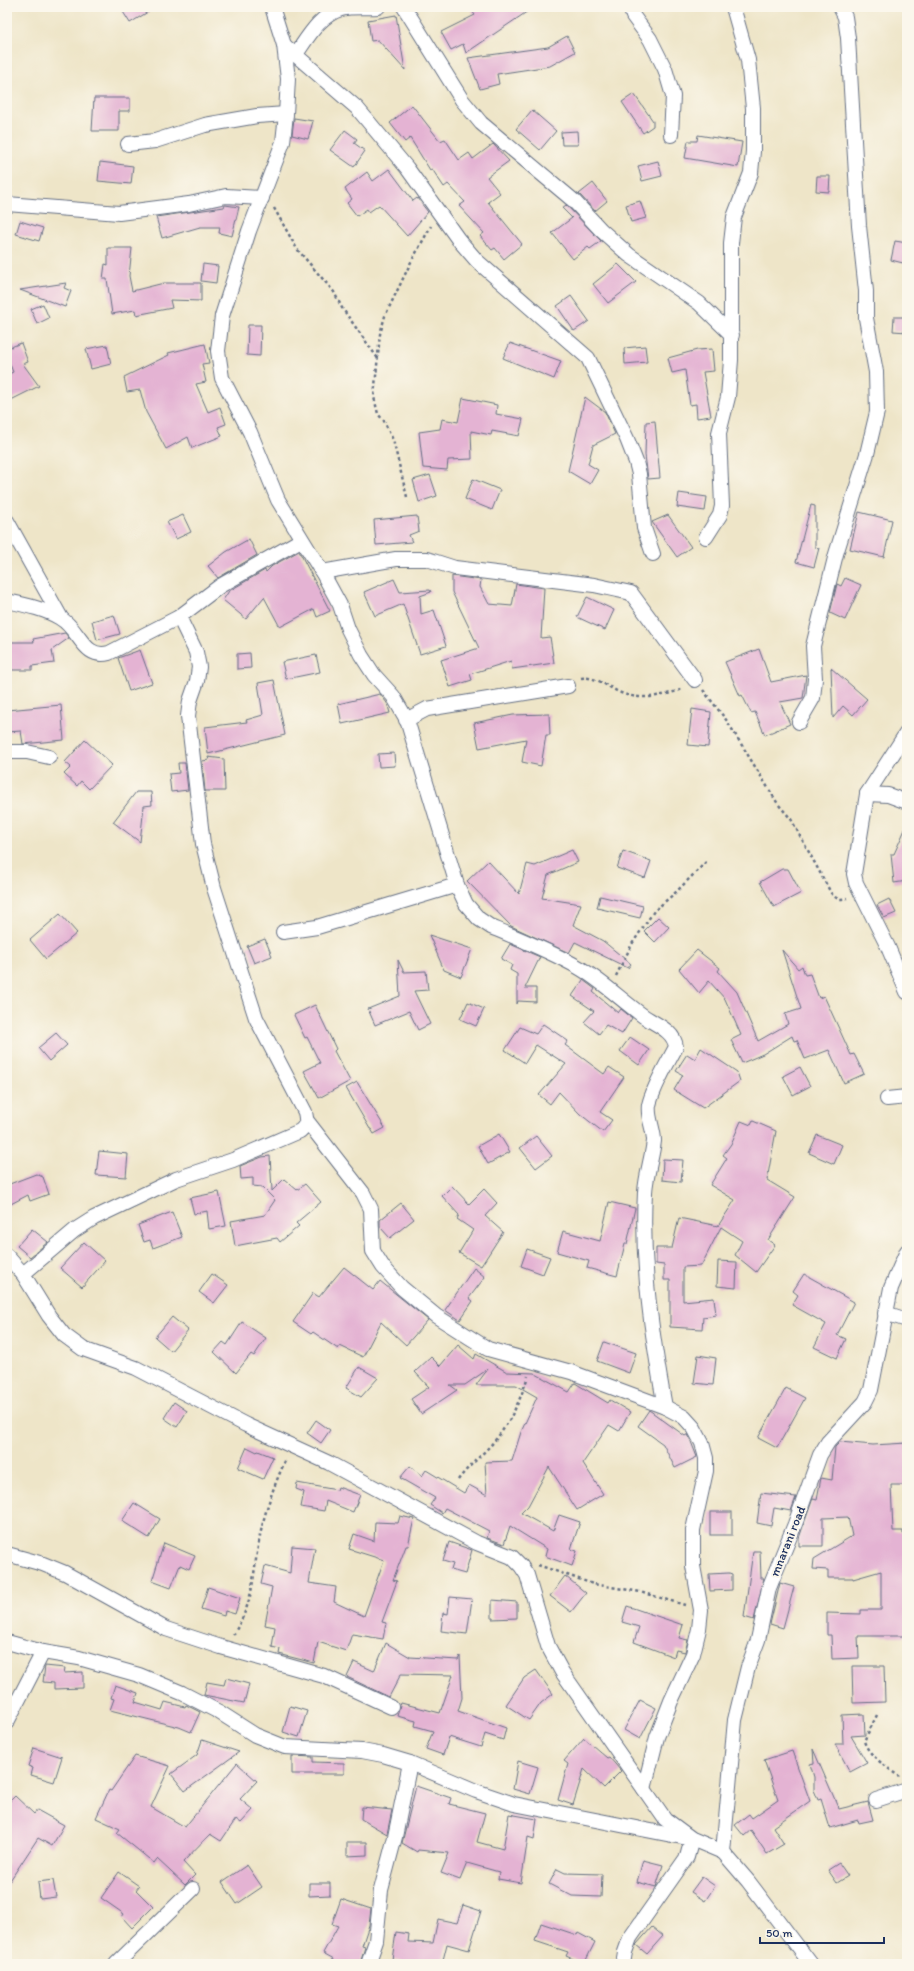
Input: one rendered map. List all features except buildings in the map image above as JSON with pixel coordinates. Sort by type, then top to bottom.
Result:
[{"type":"street","points":[[272,7],[284,45],[288,79],[283,142],[249,231],[222,316],[218,351],[222,378],[250,432],[278,500],[301,540],[322,572],[340,605],[348,629],[361,655],[374,675],[393,696],[406,720],[457,885],[466,904],[479,919],[491,927],[578,967],[610,989],[642,1015],[668,1031],[675,1043],[676,1047],[650,1103],[649,1114],[654,1133],[654,1141],[647,1174],[645,1206],[650,1321],[665,1407]]},
{"type":"street","points":[[296,54],[315,27],[327,16],[342,9],[378,7]]},
{"type":"street","points":[[404,7],[462,100],[481,123],[574,201],[601,230],[629,255],[699,303],[732,335]]},
{"type":"street","points":[[630,7],[633,16],[650,39],[665,69],[673,96],[672,135]]},
{"type":"street","points":[[706,537],[720,515],[722,506],[719,433],[728,397],[732,335],[731,243],[734,217],[751,173],[753,151],[753,108],[748,60],[733,7]]},
{"type":"street","points":[[799,722],[813,698],[815,679],[813,646],[836,554],[867,454],[877,412],[876,372],[866,318],[866,291],[859,226],[848,38],[845,17],[840,7]]},
{"type":"street","points":[[284,45],[357,108],[407,168],[477,261],[588,358],[627,438],[636,462],[639,474],[644,528],[653,554]]},
{"type":"street","points":[[128,144],[155,141],[212,124],[257,116],[286,114]]},
{"type":"street","points":[[7,204],[119,213],[189,204],[226,196],[263,195]]},
{"type":"street","points":[[7,520],[61,618],[71,627],[88,649],[93,653],[102,655],[110,653],[179,617],[220,586],[301,540]]},
{"type":"street","points":[[322,572],[396,559],[427,559],[455,568],[594,586],[631,593],[695,680]]},
{"type":"street","points":[[7,601],[32,607],[61,618]]},
{"type":"street","points":[[179,617],[196,652],[198,667],[197,681],[190,701],[188,716],[203,844],[214,888],[256,1018],[305,1112],[307,1121],[363,1193],[371,1209],[373,1251],[383,1267],[402,1288],[436,1316],[488,1349],[605,1383],[665,1407],[684,1418],[694,1428],[702,1443],[706,1458],[706,1472],[693,1530],[693,1566],[701,1610],[693,1654],[664,1718],[650,1763],[644,1789]]},
{"type":"street","points":[[406,720],[426,709],[568,686]]},
{"type":"street","points":[[907,732],[867,794],[854,874],[859,891],[888,947],[907,992]]},
{"type":"street","points":[[7,752],[27,752],[49,757]]},
{"type":"street","points":[[867,794],[888,795],[907,802]]},
{"type":"street","points":[[284,932],[317,927],[457,885]]},
{"type":"street","points":[[887,1099],[907,1097]]},
{"type":"street","points":[[23,1274],[75,1230],[94,1218],[176,1179],[232,1160],[300,1131],[305,1127],[307,1121]]},
{"type":"street","name":"mnarani road","points":[[723,1852],[735,1720],[748,1667],[758,1640],[769,1588],[795,1524],[820,1455],[828,1442],[865,1402],[871,1390],[876,1375],[891,1288],[907,1251]]},
{"type":"street","points":[[7,1256],[23,1274],[64,1335],[83,1349],[136,1368],[246,1425],[329,1463],[477,1543],[512,1557],[521,1566],[530,1584],[548,1646],[562,1672],[665,1819],[692,1838],[723,1852],[748,1881],[811,1964]]},
{"type":"street","points":[[886,1313],[907,1320]]},
{"type":"street","points":[[7,1554],[43,1564],[64,1573],[166,1629],[221,1648],[324,1676],[391,1707]]},
{"type":"street","points":[[7,1642],[43,1652],[79,1658],[138,1675],[182,1693],[218,1712],[255,1735],[285,1747],[362,1751],[410,1763],[476,1791],[514,1804],[692,1838]]},
{"type":"street","points":[[7,1722],[43,1652]]},
{"type":"street","points":[[368,1964],[376,1941],[381,1890],[395,1837],[410,1763]]},
{"type":"street","points":[[876,1800],[904,1784]]},
{"type":"street","points":[[623,1964],[630,1938],[687,1858],[692,1838]]},
{"type":"street","points":[[116,1964],[193,1889]]},
{"type":"path","points":[[263,195],[282,219],[297,249],[334,292],[342,308],[379,360]]},
{"type":"path","points":[[407,497],[393,440],[375,405],[374,397],[379,360],[380,334],[385,316],[438,211]]},
{"type":"path","points":[[568,686],[579,679],[589,677],[621,693],[635,697],[654,697],[683,689],[695,680],[727,721],[778,804],[791,819],[831,893],[840,900],[859,891]]},
{"type":"path","points":[[610,989],[632,944],[654,911],[675,893],[706,862]]},
{"type":"path","points":[[458,1480],[467,1467],[496,1439],[509,1420],[520,1399],[533,1362]]},
{"type":"path","points":[[221,1648],[232,1636],[248,1606],[253,1587],[259,1540],[266,1514],[277,1478],[292,1446]]},
{"type":"path","points":[[535,1564],[592,1584],[640,1592],[701,1610]]},
{"type":"path","points":[[877,1715],[864,1742],[866,1748],[904,1784]]}]
